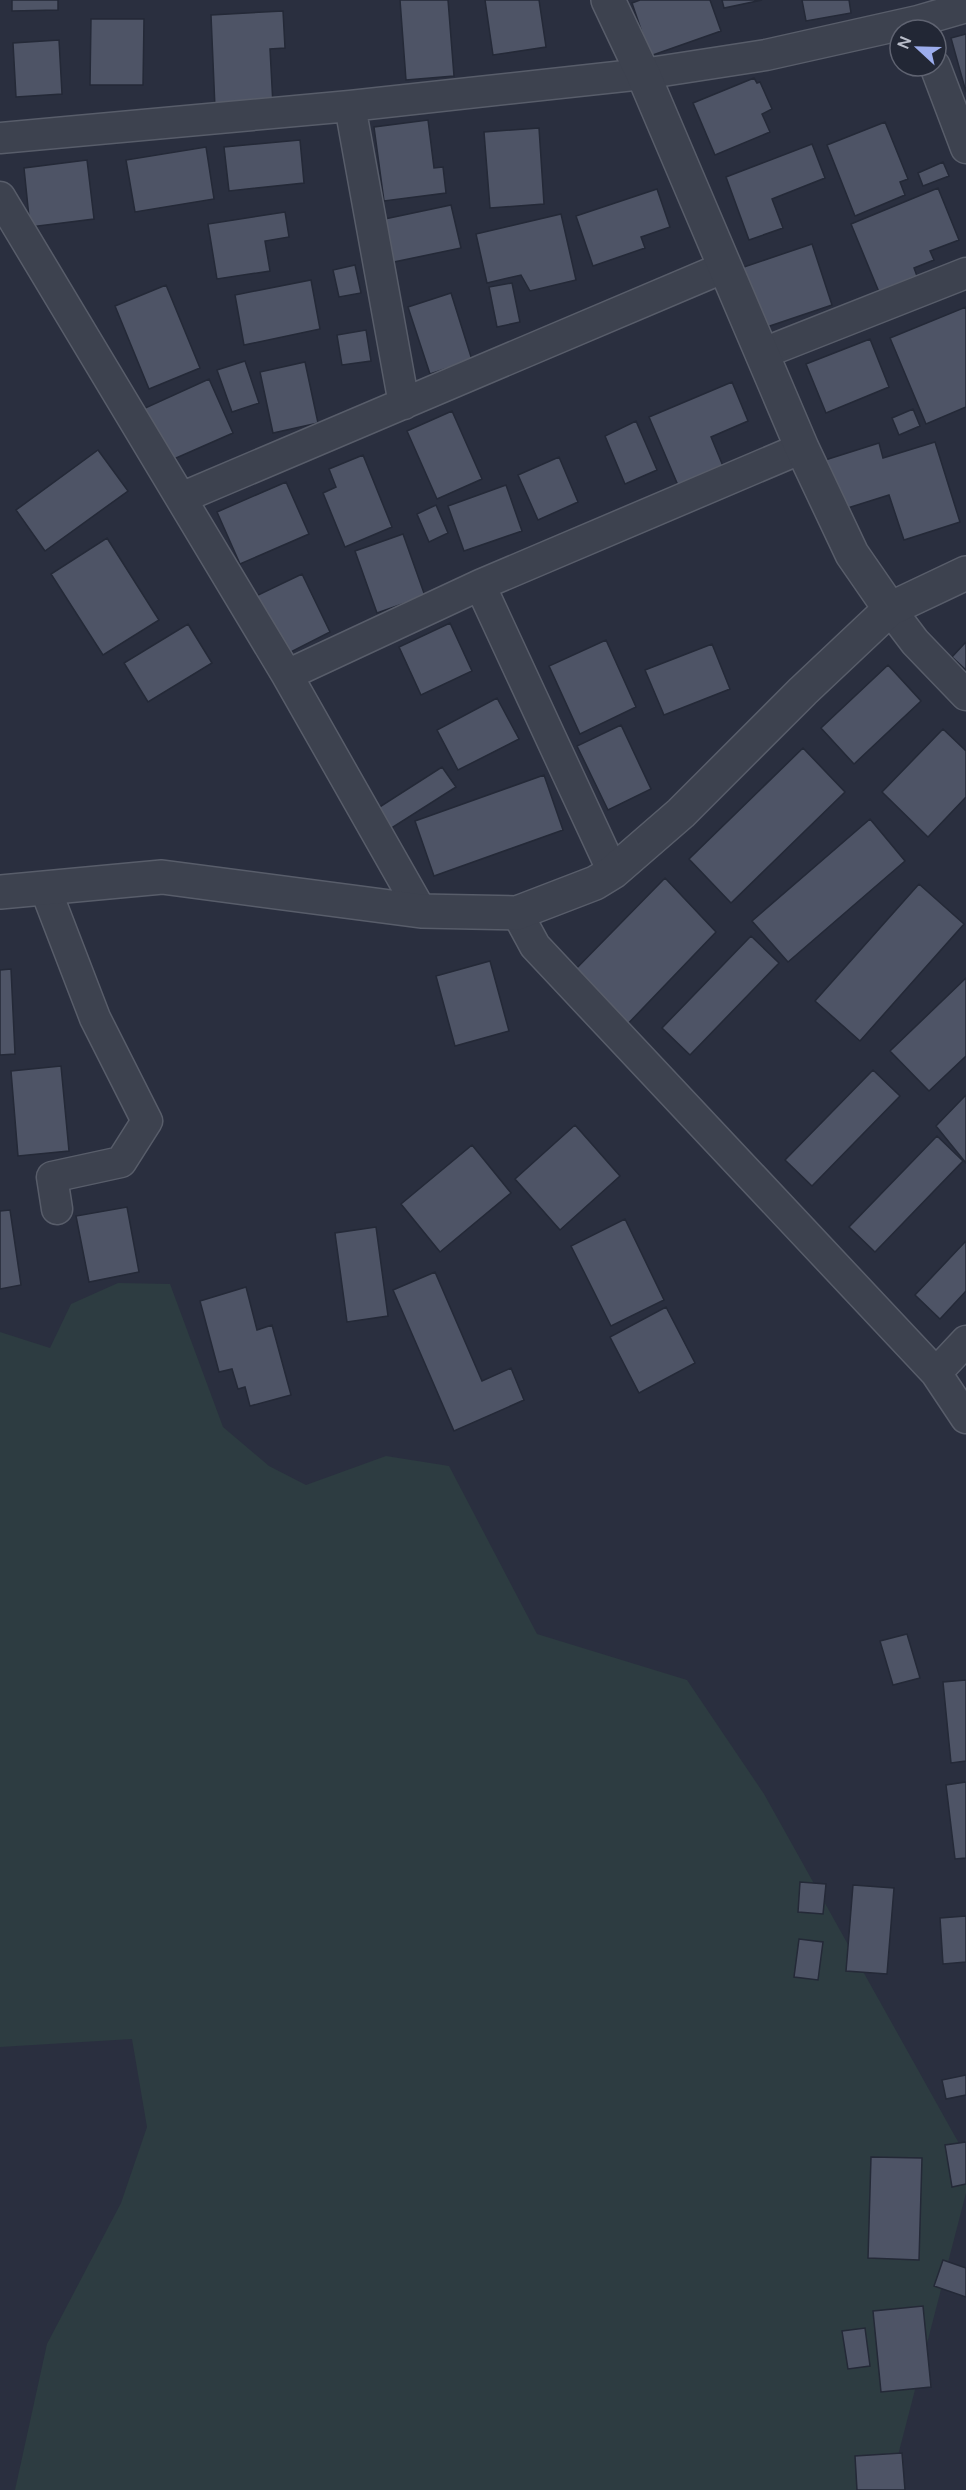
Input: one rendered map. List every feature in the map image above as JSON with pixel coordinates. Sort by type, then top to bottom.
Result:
[{"type":"street","points":[[608,0],[643,74],[802,448],[852,554],[915,642],[966,695]]},
{"type":"street","points":[[939,18],[966,7]]},
{"type":"street","points":[[0,138],[350,106],[643,74],[766,56],[888,32]]},
{"type":"street","points":[[940,78],[966,148]]},
{"type":"street","points":[[350,106],[404,404]]},
{"type":"street","points":[[0,197],[287,675],[421,911]]},
{"type":"street","points":[[181,498],[725,267]]},
{"type":"street","points":[[761,354],[966,273]]},
{"type":"street","points":[[287,675],[480,585],[802,448]]},
{"type":"street","points":[[0,891],[162,878],[421,911],[517,913],[595,883],[613,872],[681,813],[803,691],[890,609],[966,573]]},
{"type":"street","points":[[480,585],[613,872]]},
{"type":"street","points":[[45,888],[94,1018],[147,1122],[121,1162],[52,1177],[57,1209]]},
{"type":"street","points":[[517,913],[535,946],[936,1373],[966,1418]]},
{"type":"street","points":[[936,1373],[966,1341]]},
{"type":"shaded area","points":[[118,1283],[170,1284],[223,1427],[269,1466],[306,1485],[386,1456],[449,1466],[537,1634],[687,1680],[764,1794],[966,2156],[966,2193],[889,2490],[15,2490],[47,2344],[121,2203],[147,2127],[132,2039],[0,2047],[0,1332],[50,1348],[71,1304]]},
{"type":"building","points":[[12,0],[58,0],[58,10],[12,11]]},
{"type":"building","points":[[400,0],[448,0],[454,76],[406,80]]},
{"type":"building","points":[[485,0],[539,0],[546,47],[493,55]]},
{"type":"building","points":[[640,0],[710,0],[721,31],[650,56],[632,3]]},
{"type":"building","points":[[722,0],[762,0],[724,8]]},
{"type":"building","points":[[802,0],[849,0],[851,13],[806,21]]},
{"type":"building","points":[[283,11],[285,48],[270,49],[273,105],[215,108],[211,15]]},
{"type":"building","points":[[91,19],[144,19],[143,85],[90,85]]},
{"type":"building","points":[[966,34],[966,92],[951,38]]},
{"type":"building","points":[[59,40],[62,94],[16,97],[13,43]]},
{"type":"building","points":[[754,78],[757,83],[760,82],[772,109],[762,114],[770,132],[715,155],[693,103]]},
{"type":"building","points":[[428,120],[434,168],[443,167],[446,193],[384,201],[374,127]]},
{"type":"building","points":[[885,122],[908,179],[900,182],[905,195],[855,216],[827,145]]},
{"type":"building","points":[[539,128],[544,204],[490,208],[484,132]]},
{"type":"building","points":[[300,140],[304,183],[229,191],[224,147]]},
{"type":"building","points":[[812,144],[825,178],[772,199],[783,228],[749,240],[726,177]]},
{"type":"building","points":[[206,147],[214,199],[135,212],[126,160]]},
{"type":"building","points":[[87,160],[94,219],[30,227],[24,168]]},
{"type":"building","points":[[943,162],[949,176],[923,186],[918,173]]},
{"type":"building","points":[[938,188],[959,240],[930,251],[934,260],[914,268],[917,276],[879,292],[851,224]]},
{"type":"building","points":[[657,189],[670,227],[641,237],[645,248],[593,266],[576,216]]},
{"type":"building","points":[[451,205],[461,248],[389,263],[380,220]]},
{"type":"building","points":[[285,212],[289,237],[265,241],[270,271],[217,279],[208,224]]},
{"type":"building","points":[[561,214],[576,280],[530,291],[521,275],[487,283],[476,234]]},
{"type":"building","points":[[812,244],[832,305],[761,329],[741,268]]},
{"type":"building","points":[[355,265],[361,293],[339,297],[333,270]]},
{"type":"building","points":[[311,280],[320,329],[244,345],[235,295]]},
{"type":"building","points":[[512,283],[520,322],[497,327],[489,287]]},
{"type":"building","points":[[166,285],[200,368],[149,389],[115,306]]},
{"type":"building","points":[[451,293],[472,360],[430,374],[408,307]]},
{"type":"building","points":[[966,307],[966,407],[926,424],[890,338]]},
{"type":"building","points":[[366,330],[371,361],[342,365],[337,335]]},
{"type":"building","points":[[870,339],[889,387],[826,413],[806,364]]},
{"type":"building","points":[[245,361],[259,403],[232,412],[217,370]]},
{"type":"building","points":[[305,362],[318,423],[273,433],[260,372]]},
{"type":"building","points":[[209,379],[233,433],[167,462],[143,409]]},
{"type":"building","points":[[732,382],[748,421],[711,437],[725,471],[680,490],[649,417]]},
{"type":"building","points":[[913,409],[920,426],[899,435],[892,418]]},
{"type":"building","points":[[452,411],[482,479],[437,499],[407,431]]},
{"type":"building","points":[[636,421],[657,470],[625,484],[605,436]]},
{"type":"building","points":[[935,442],[960,522],[904,540],[889,495],[838,511],[822,461],[879,443],[883,458]]},
{"type":"building","points":[[98,450],[128,491],[45,551],[16,510]]},
{"type":"building","points":[[363,455],[392,527],[345,547],[323,493],[336,487],[329,469]]},
{"type":"building","points":[[559,457],[578,502],[538,520],[518,475]]},
{"type":"building","points":[[286,482],[309,534],[240,564],[217,512]]},
{"type":"building","points":[[506,485],[522,531],[464,551],[448,506]]},
{"type":"building","points":[[436,505],[448,533],[429,542],[417,514]]},
{"type":"building","points":[[403,534],[425,596],[377,613],[355,551]]},
{"type":"building","points":[[107,538],[159,620],[103,655],[51,574]]},
{"type":"building","points":[[302,574],[330,632],[285,655],[256,596]]},
{"type":"building","points":[[450,623],[472,671],[421,695],[399,647]]},
{"type":"building","points":[[188,624],[212,663],[148,702],[124,663]]},
{"type":"building","points":[[606,640],[636,707],[580,734],[549,666]]},
{"type":"building","points":[[966,642],[966,670],[952,657]]},
{"type":"building","points":[[712,644],[730,689],[664,715],[645,670]]},
{"type":"building","points":[[888,665],[921,701],[854,764],[821,728]]},
{"type":"building","points":[[497,698],[519,739],[458,770],[437,730]]},
{"type":"building","points":[[621,725],[651,789],[608,810],[577,746]]},
{"type":"building","points":[[943,729],[966,751],[966,797],[928,837],[882,792]]},
{"type":"building","points":[[803,748],[845,792],[731,903],[689,859]]},
{"type":"building","points":[[442,767],[456,787],[390,829],[378,808]]},
{"type":"building","points":[[544,775],[563,830],[434,876],[415,821]]},
{"type":"building","points":[[870,819],[905,861],[788,962],[752,921]]},
{"type":"building","points":[[665,878],[716,932],[620,1032],[569,976]]},
{"type":"building","points":[[919,884],[964,924],[860,1041],[815,1001]]},
{"type":"building","points":[[751,936],[779,963],[690,1055],[662,1028]]},
{"type":"building","points":[[490,961],[509,1031],[455,1046],[436,976]]},
{"type":"building","points":[[11,969],[15,1054],[0,1055],[0,970]]},
{"type":"building","points":[[966,978],[966,1056],[929,1091],[890,1051]]},
{"type":"building","points":[[61,1066],[69,1151],[18,1156],[11,1071]]},
{"type":"building","points":[[873,1070],[900,1096],[812,1186],[785,1160]]},
{"type":"building","points":[[966,1095],[966,1163],[936,1126]]},
{"type":"building","points":[[575,1125],[620,1176],[560,1230],[515,1179]]},
{"type":"building","points":[[937,1136],[963,1161],[875,1252],[849,1227]]},
{"type":"building","points":[[472,1145],[511,1193],[440,1252],[401,1204]]},
{"type":"building","points":[[127,1207],[139,1272],[89,1282],[76,1216]]},
{"type":"building","points":[[10,1210],[21,1285],[0,1289],[0,1211]]},
{"type":"building","points":[[625,1219],[664,1300],[611,1326],[571,1246]]},
{"type":"building","points":[[376,1227],[388,1316],[347,1322],[335,1233]]},
{"type":"building","points":[[966,1241],[966,1291],[940,1319],[915,1295]]},
{"type":"building","points":[[435,1272],[482,1381],[511,1368],[524,1400],[454,1431],[393,1290]]},
{"type":"building","points":[[246,1287],[257,1330],[272,1325],[291,1395],[250,1406],[245,1387],[238,1389],[232,1369],[219,1372],[200,1301]]},
{"type":"building","points":[[666,1307],[695,1363],[639,1393],[610,1337]]},
{"type":"building","points":[[907,1634],[920,1678],[893,1685],[880,1641]]},
{"type":"building","points":[[966,1680],[966,1761],[951,1763],[943,1682]]},
{"type":"building","points":[[966,1782],[966,1858],[955,1859],[946,1785]]},
{"type":"building","points":[[800,1882],[826,1884],[823,1914],[798,1912]]},
{"type":"building","points":[[853,1885],[894,1888],[887,1974],[846,1971]]},
{"type":"building","points":[[966,1916],[966,1962],[943,1964],[940,1918]]},
{"type":"building","points":[[799,1939],[823,1942],[818,1980],[794,1977]]},
{"type":"building","points":[[966,2075],[966,2095],[946,2099],[942,2080]]},
{"type":"building","points":[[966,2142],[966,2184],[952,2187],[945,2145]]},
{"type":"building","points":[[871,2157],[922,2158],[919,2260],[868,2258]]},
{"type":"building","points":[[943,2260],[966,2268],[966,2297],[934,2286]]},
{"type":"building","points":[[923,2306],[931,2387],[881,2392],[873,2311]]},
{"type":"building","points":[[865,2328],[870,2366],[848,2369],[842,2331]]},
{"type":"building","points":[[902,2453],[905,2490],[857,2490],[855,2456]]}]
